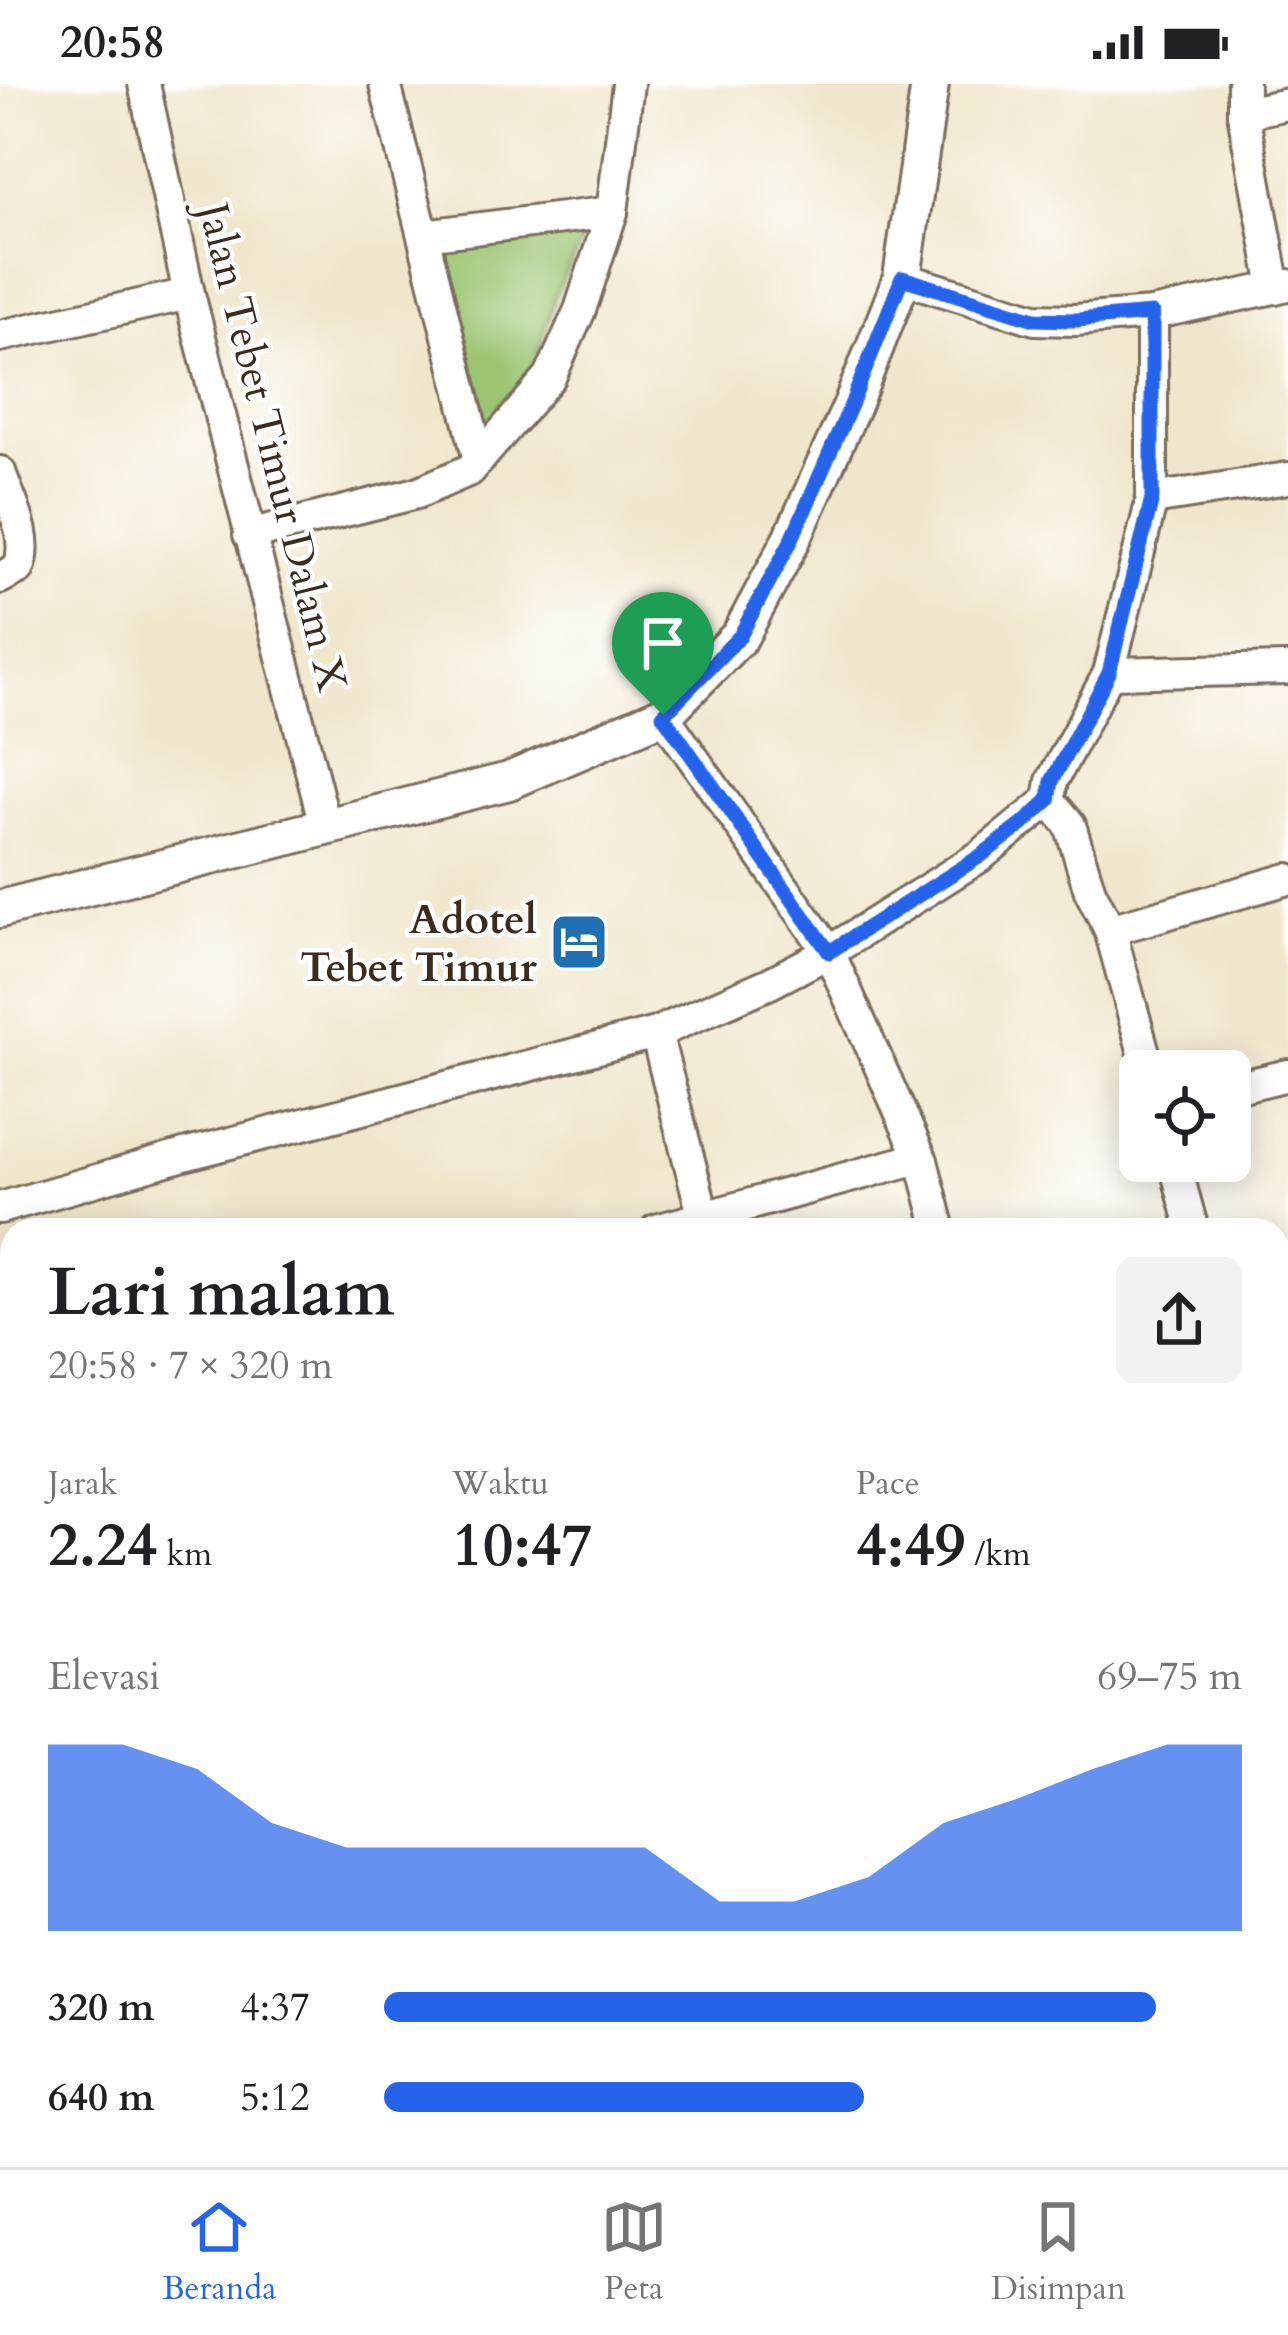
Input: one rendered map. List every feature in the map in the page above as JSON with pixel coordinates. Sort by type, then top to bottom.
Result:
[{"type":"street","name":"Jalan Tebet Timur Dalam X","points":[[144,84],[189,294],[326,829]]},
{"type":"street","points":[[385,84],[478,460]]},
{"type":"street","points":[[249,535],[455,479],[470,470],[550,377],[580,310],[612,212],[628,84]]},
{"type":"street","points":[[0,909],[509,781],[663,715],[740,636],[792,539],[851,405],[902,278],[930,84]]},
{"type":"street","points":[[902,278],[1035,319],[1076,320],[1152,314],[1281,286],[1243,99],[1288,104]]},
{"type":"street","points":[[424,236],[612,212]]},
{"type":"street","points":[[0,336],[189,294]]},
{"type":"street","points":[[0,1208],[184,1155],[656,1033],[829,952],[1022,825],[1049,800],[1052,781],[1109,673],[1152,499],[1152,314]]},
{"type":"street","points":[[0,472],[24,541],[24,554],[9,573]]},
{"type":"street","points":[[1152,499],[1288,478]]},
{"type":"street","points":[[1109,673],[1288,669]]},
{"type":"street","points":[[663,715],[829,952],[922,1161],[937,1218]]},
{"type":"street","points":[[1049,800],[1070,825],[1090,891],[1110,930],[1143,1050]]},
{"type":"street","points":[[1110,930],[1288,879]]},
{"type":"street","points":[[656,1033],[704,1218]]},
{"type":"street","points":[[1251,1084],[1288,1075]]},
{"type":"street","points":[[725,1218],[908,1161],[922,1161]]},
{"type":"street","points":[[1180,1182],[1190,1218]]},
{"type":"green space","points":[[590,225],[556,294],[532,374],[503,402],[487,433],[439,245]]},
{"type":"place","name":"Adotel Tebet Timur","points":[[579,942]]},
{"type":"route","points":[[902,278],[1035,319],[1152,314],[1152,499],[1109,673],[1052,781],[1049,800],[1022,825],[829,952],[663,715],[740,636],[792,539],[902,278]]}]
